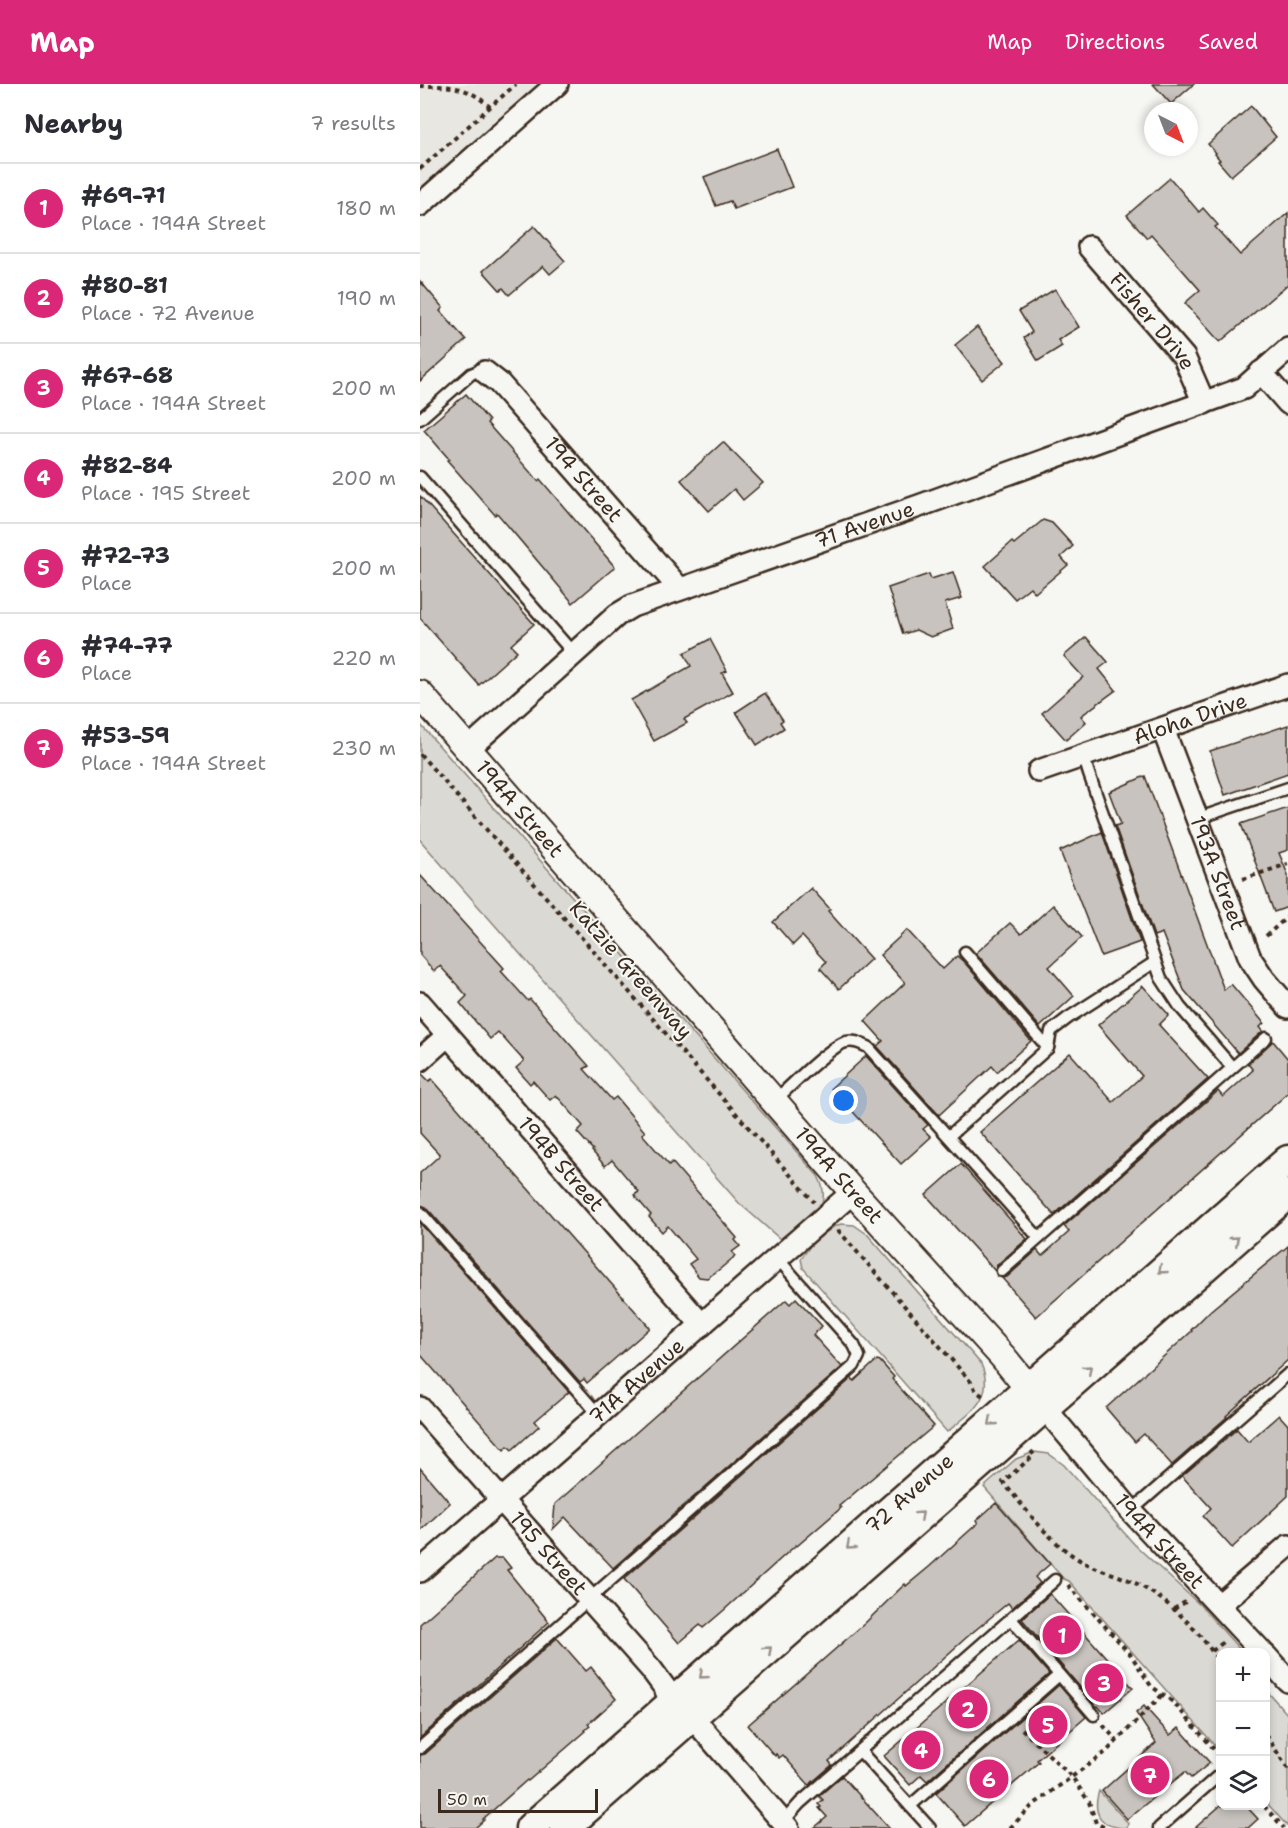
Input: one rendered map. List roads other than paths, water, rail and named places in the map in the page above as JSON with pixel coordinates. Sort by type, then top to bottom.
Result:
[{"type":"main road","name":"72 Avenue","points":[[530,1828],[682,1710],[1036,1398],[1288,1160]]},
{"type":"main road","name":"72 Avenue","points":[[1036,1398],[1288,1194]]},
{"type":"main road","points":[[556,1828],[575,1804],[656,1732],[670,1710],[682,1710]]},
{"type":"main road","name":"72 Avenue","points":[[565,1828],[682,1710]]},
{"type":"street","points":[[420,205],[557,84]]},
{"type":"street","name":"Fisher Drive","points":[[1089,246],[1184,357],[1204,403]]},
{"type":"street","name":"71 Avenue","points":[[468,748],[617,615],[632,606],[919,506],[1244,388],[1288,349]]},
{"type":"street","name":"194 Street","points":[[485,372],[499,383],[679,588]]},
{"type":"street","points":[[1261,372],[1288,403]]},
{"type":"street","name":"Aloha Drive","points":[[1039,771],[1288,685]]},
{"type":"street","name":"194A Street","points":[[420,694],[853,1192],[916,1259],[1131,1511],[1258,1648]]},
{"type":"street","name":"193A Street","points":[[1163,729],[1250,958],[1264,980],[1288,1007]]},
{"type":"street","name":"194B Street","points":[[420,1003],[702,1325]]},
{"type":"street","points":[[420,1060],[448,1035]]},
{"type":"street","name":"71A Avenue","points":[[420,1571],[853,1192]]},
{"type":"street","name":"195 Street","points":[[420,1408],[656,1675],[682,1710],[783,1826]]},
{"type":"street","points":[[1219,1605],[1288,1546]]},
{"type":"street","points":[[1270,1661],[1288,1681]]},
{"type":"lane","points":[[420,419],[471,374],[478,371],[485,372]]},
{"type":"lane","points":[[420,477],[574,654]]},
{"type":"lane","points":[[1093,754],[1087,759],[1089,774],[1155,962],[1168,992],[1232,1067]]},
{"type":"lane","points":[[1196,819],[1288,788]]},
{"type":"lane","points":[[964,952],[1047,1048]]},
{"type":"lane","points":[[948,1136],[1047,1048],[1051,1030],[1155,962]]},
{"type":"lane","points":[[1002,1271],[1266,1038]]},
{"type":"lane","points":[[774,1101],[833,1048],[846,1042],[857,1042],[868,1047],[1039,1238]]},
{"type":"lane","points":[[420,1212],[598,1414]]},
{"type":"lane","points":[[420,1748],[854,1366],[859,1356],[854,1345],[778,1259]]},
{"type":"lane","points":[[1131,1511],[1288,1374]]},
{"type":"lane","points":[[783,1826],[800,1803],[1011,1619],[1060,1581]]},
{"type":"lane","points":[[1011,1619],[1094,1715]]},
{"type":"lane","points":[[910,1806],[1059,1675]]},
{"type":"lane","points":[[860,1750],[930,1828]]},
{"type":"lane","points":[[1159,1828],[1216,1778]]},
{"type":"place","name":"#69-71","points":[[1062,1635]]},
{"type":"place","name":"#67-68","points":[[1104,1683]]},
{"type":"place","name":"#80-81","points":[[968,1709]]},
{"type":"place","name":"#72-73","points":[[1048,1725]]},
{"type":"place","name":"#82-84","points":[[921,1750]]},
{"type":"place","name":"#53-59","points":[[1150,1775]]},
{"type":"place","name":"#74-77","points":[[989,1779]]}]
